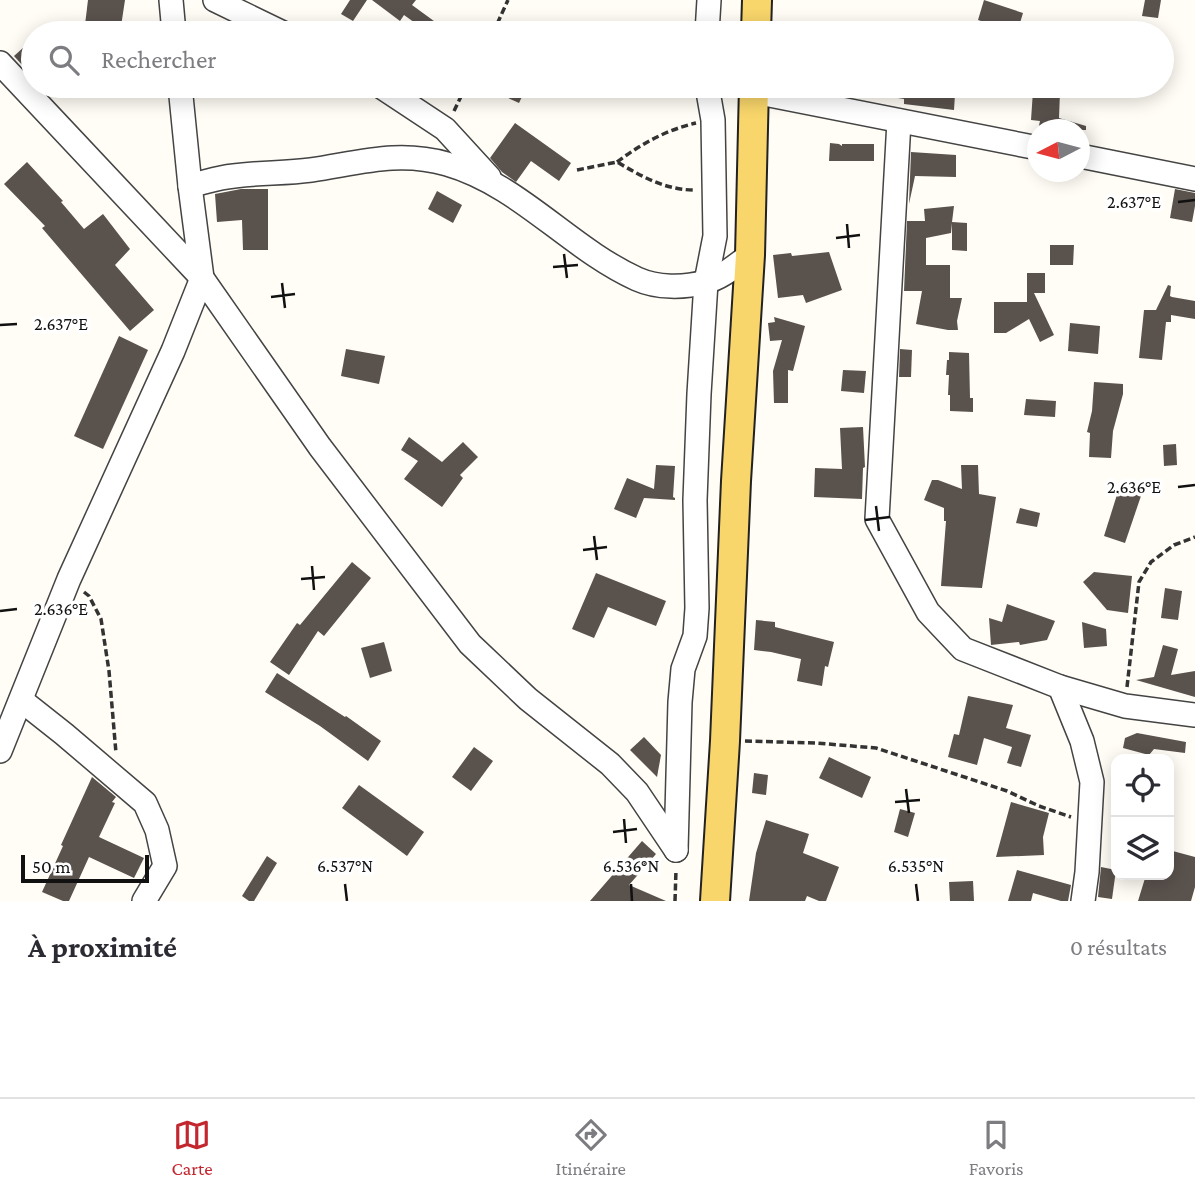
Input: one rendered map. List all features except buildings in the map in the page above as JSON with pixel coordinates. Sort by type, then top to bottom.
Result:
[{"type":"main road","points":[[756,21],[757,0]]},
{"type":"main road","points":[[715,901],[750,255],[754,98]]},
{"type":"street","points":[[171,0],[173,21]]},
{"type":"street","points":[[215,0],[258,21]]},
{"type":"street","points":[[708,21],[709,0]]},
{"type":"street","points":[[0,63],[21,85]]},
{"type":"street","points":[[33,98],[202,278],[320,447],[470,644],[528,699],[610,764],[637,792],[676,850]]},
{"type":"street","points":[[0,751],[69,579],[173,351],[202,278],[181,98]]},
{"type":"street","points":[[398,98],[445,129],[496,184],[605,261],[639,280],[675,287],[706,282],[723,275],[750,255]]},
{"type":"street","points":[[676,850],[680,702],[683,669],[695,635],[698,608],[695,500],[699,394],[706,282],[715,236],[713,120],[709,98]]},
{"type":"street","points":[[795,98],[1027,146]]},
{"type":"street","points":[[899,121],[877,519],[928,612],[963,649],[1060,687],[1125,706],[1195,715]]},
{"type":"street","points":[[190,186],[223,178],[312,170],[363,160],[414,157],[449,164],[496,184]]},
{"type":"street","points":[[1090,158],[1195,179]]},
{"type":"street","points":[[1060,687],[1082,741],[1092,782],[1083,901]]},
{"type":"street","points":[[21,700],[145,803],[157,830],[165,866],[144,901]]},
{"type":"path","points":[[498,21],[508,0]]},
{"type":"path","points":[[445,129],[460,98]]},
{"type":"path","points":[[577,170],[617,162],[639,145],[662,134],[686,125],[713,120]]},
{"type":"path","points":[[617,162],[650,181],[686,190],[714,190]]},
{"type":"path","points":[[1125,706],[1139,582],[1151,562],[1174,545],[1195,537]]},
{"type":"path","points":[[69,579],[89,596],[102,619],[118,780]]},
{"type":"path","points":[[725,741],[764,740],[876,748],[1007,791],[1039,806],[1090,821]]},
{"type":"path","points":[[675,901],[676,850]]}]
